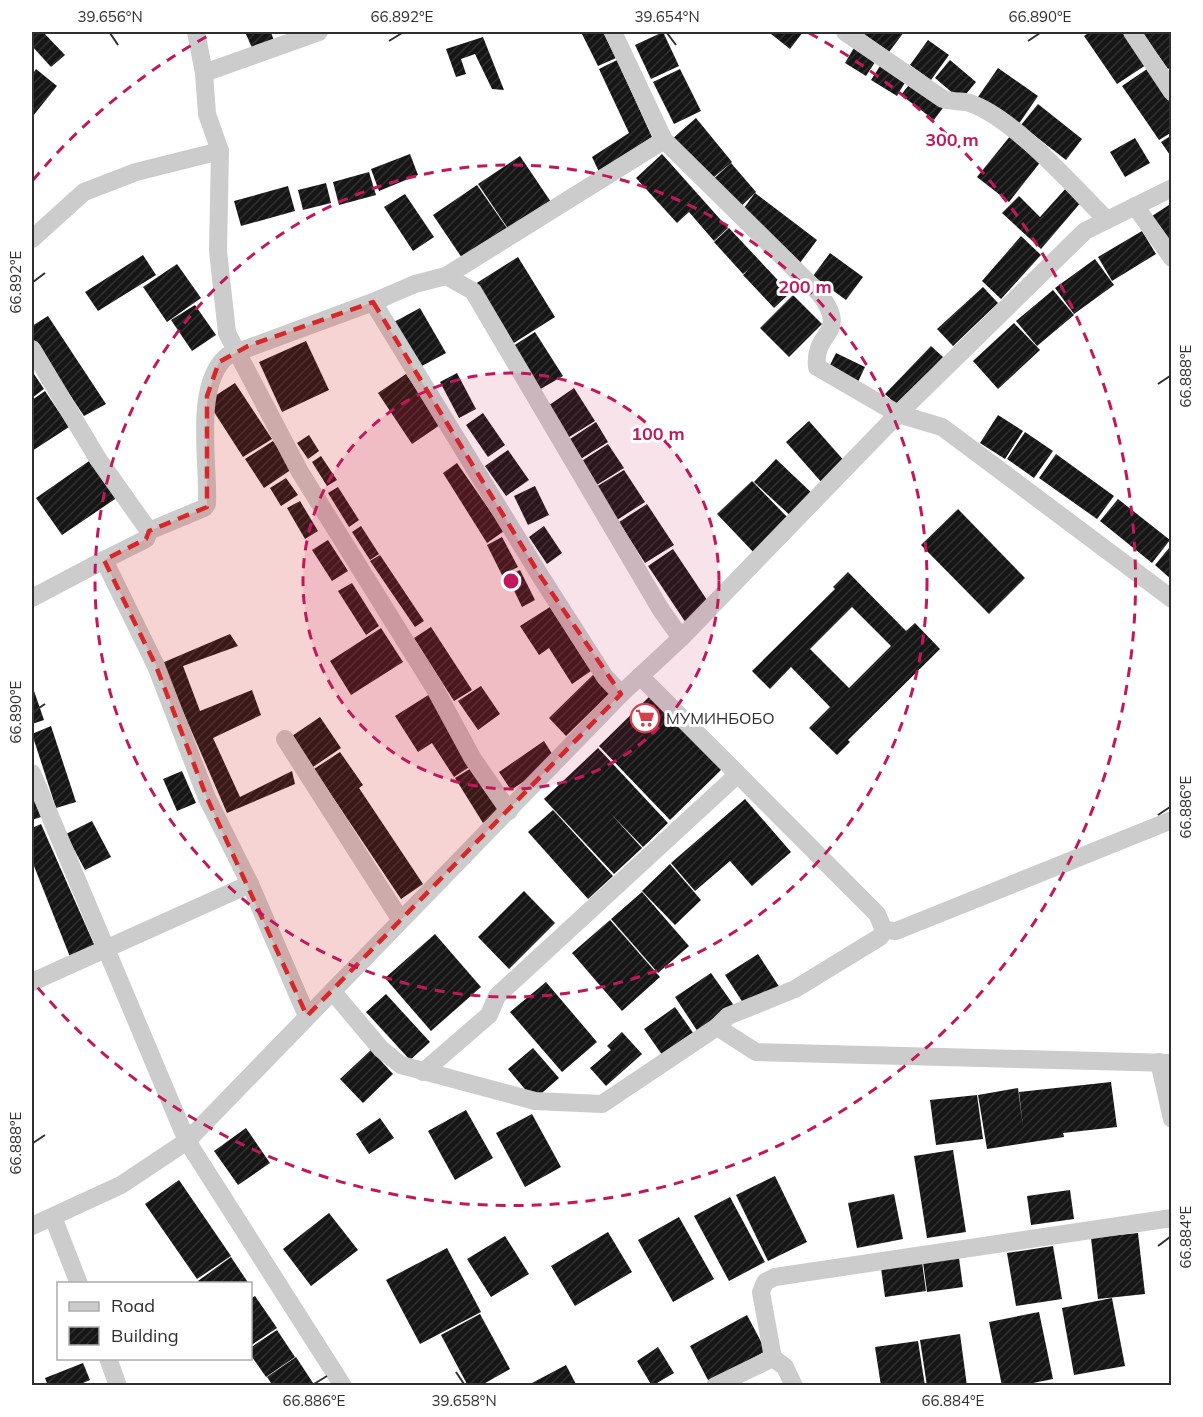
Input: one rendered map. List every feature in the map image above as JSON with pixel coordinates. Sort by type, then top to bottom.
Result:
[{"type":"street","points":[[196,32],[204,73],[207,114],[220,151],[218,251],[227,333],[235,354],[300,472],[435,689],[473,759],[508,811]]},
{"type":"street","points":[[204,73],[319,32]]},
{"type":"street","points":[[613,32],[664,140],[819,293],[832,311],[832,325],[816,354],[817,367],[898,414],[942,427],[1172,599]]},
{"type":"street","points":[[845,32],[943,99],[957,104],[969,102],[997,118],[1042,153],[1107,220]]},
{"type":"street","points":[[1132,32],[1172,92]]},
{"type":"street","points":[[148,531],[204,508],[207,504],[207,396],[219,362],[226,356],[235,354],[248,346],[373,302],[415,284],[446,276],[664,140]]},
{"type":"street","points":[[32,239],[84,192],[136,172],[220,151]]},
{"type":"street","points":[[32,1226],[121,1185],[187,1141],[333,992],[400,919],[621,694],[681,638],[898,414],[1084,231],[1172,188]]},
{"type":"street","points":[[1135,206],[1172,258]]},
{"type":"street","points":[[446,276],[473,291],[661,610],[681,638]]},
{"type":"street","points":[[373,302],[541,577],[605,678],[621,694]]},
{"type":"street","points":[[32,349],[98,459],[148,531],[146,539],[32,598]]},
{"type":"street","points":[[105,560],[156,666],[207,798],[250,884],[307,1016]]},
{"type":"street","points":[[640,676],[877,914],[884,930]]},
{"type":"street","points":[[285,740],[400,919]]},
{"type":"street","points":[[32,772],[187,1141],[343,1386]]},
{"type":"street","points":[[423,1072],[489,1016],[497,996],[737,775]]},
{"type":"street","points":[[884,930],[896,931],[1172,820]]},
{"type":"street","points":[[32,982],[250,884]]},
{"type":"street","points":[[333,992],[381,1049],[401,1065],[535,1101],[602,1104],[717,1028],[728,1016],[795,989],[880,937],[884,930]]},
{"type":"street","points":[[717,1028],[756,1052],[1165,1062],[1172,1119]]},
{"type":"street","points":[[53,1216],[78,1282]]},
{"type":"street","points":[[794,1386],[785,1367],[773,1358],[760,1292],[765,1282],[775,1277],[1172,1218]]},
{"type":"street","points":[[715,1386],[773,1358]]},
{"type":"street","points":[[108,1360],[118,1386]]},
{"type":"highlighted area","points":[[373,302],[541,577],[621,694],[307,1016],[207,798],[156,666],[104,560],[146,539],[149,531],[207,507],[207,396],[219,362],[248,346]]},
{"type":"building","points":[[32,32],[43,32],[65,55],[51,67],[32,46]]},
{"type":"building","points":[[245,32],[271,32],[274,41],[253,50]]},
{"type":"building","points":[[581,32],[603,32],[616,58],[598,66]]},
{"type":"building","points":[[663,32],[679,66],[651,79],[635,45]]},
{"type":"building","points":[[773,32],[803,32],[790,49],[771,34]]},
{"type":"building","points":[[861,32],[904,32],[889,52]]},
{"type":"building","points":[[1090,32],[1124,32],[1146,65],[1117,84],[1084,36]]},
{"type":"building","points":[[1142,32],[1172,32],[1172,66],[1168,69]]},
{"type":"building","points":[[483,37],[504,90],[492,89],[475,54],[461,59],[466,74],[456,77],[446,49]]},
{"type":"building","points":[[928,40],[949,55],[931,80],[910,65]]},
{"type":"building","points":[[855,46],[877,59],[866,76],[845,63]]},
{"type":"building","points":[[617,60],[652,137],[599,172],[592,157],[629,133],[599,69]]},
{"type":"building","points":[[950,60],[976,82],[961,100],[935,78]]},
{"type":"building","points":[[882,63],[907,79],[897,96],[871,80]]},
{"type":"building","points":[[998,68],[1038,96],[1018,125],[978,97]]},
{"type":"building","points":[[36,69],[57,86],[33,116],[32,75]]},
{"type":"building","points":[[680,69],[701,111],[674,124],[653,82]]},
{"type":"building","points":[[1147,69],[1172,105],[1172,132],[1159,140],[1122,86]]},
{"type":"building","points":[[912,81],[945,105],[934,120],[901,95]]},
{"type":"building","points":[[1038,104],[1082,139],[1066,160],[1021,125]]},
{"type":"building","points":[[696,118],[732,162],[707,183],[671,140]]},
{"type":"building","points":[[1011,135],[1042,160],[1009,202],[977,177]]},
{"type":"building","points":[[1172,135],[1172,158],[1161,142]]},
{"type":"building","points":[[1135,138],[1150,163],[1125,177],[1110,152]]},
{"type":"building","points":[[410,154],[418,175],[379,191],[371,169]]},
{"type":"building","points":[[662,154],[728,228],[714,241],[689,212],[677,223],[636,178]]},
{"type":"building","points":[[520,156],[551,202],[509,230],[478,184]]},
{"type":"building","points":[[731,163],[756,192],[734,213],[708,184]]},
{"type":"building","points":[[369,172],[376,195],[339,205],[333,182]]},
{"type":"building","points":[[326,183],[331,203],[303,210],[298,190]]},
{"type":"building","points":[[477,185],[509,231],[464,261],[433,215]]},
{"type":"building","points":[[288,186],[295,211],[241,226],[234,201]]},
{"type":"building","points":[[1067,187],[1082,201],[1041,249],[1002,213],[1019,196],[1040,217]]},
{"type":"building","points":[[755,193],[817,240],[800,263],[738,216]]},
{"type":"building","points":[[405,194],[434,237],[413,251],[384,207]]},
{"type":"building","points":[[1172,203],[1172,243],[1149,218]]},
{"type":"building","points":[[729,228],[790,293],[774,308],[743,275],[748,270],[743,274],[714,242]]},
{"type":"building","points":[[1142,231],[1156,254],[1112,281],[1098,257]]},
{"type":"building","points":[[1021,236],[1041,255],[1001,299],[982,281]]},
{"type":"building","points":[[830,253],[863,277],[846,300],[813,276]]},
{"type":"building","points":[[143,255],[156,275],[98,311],[85,292]]},
{"type":"building","points":[[518,257],[555,317],[509,346],[472,286]]},
{"type":"building","points":[[1095,259],[1114,285],[1074,314],[1055,288]]},
{"type":"building","points":[[177,264],[201,298],[167,322],[143,287]]},
{"type":"building","points":[[983,287],[998,303],[953,346],[937,329]]},
{"type":"building","points":[[1053,290],[1074,315],[1037,346],[1016,321]]},
{"type":"building","points":[[793,295],[822,324],[789,357],[760,328]]},
{"type":"building","points":[[195,305],[216,335],[192,351],[171,320]]},
{"type":"building","points":[[420,308],[446,353],[420,367],[394,322]]},
{"type":"building","points":[[48,316],[106,404],[84,416],[32,338],[32,326]]},
{"type":"building","points":[[1014,323],[1040,350],[998,389],[973,361]]},
{"type":"building","points":[[535,332],[563,376],[537,391],[510,348]]},
{"type":"building","points":[[306,341],[329,390],[282,412],[259,362]]},
{"type":"building","points":[[931,346],[943,357],[897,405],[885,394]]},
{"type":"building","points":[[836,353],[865,367],[857,384],[828,369]]},
{"type":"building","points":[[32,371],[44,389],[32,398]]},
{"type":"building","points":[[457,373],[476,409],[459,418],[440,382]]},
{"type":"building","points":[[406,374],[440,425],[412,444],[378,393]]},
{"type":"building","points":[[235,383],[272,439],[243,457],[207,401]]},
{"type":"building","points":[[574,388],[595,421],[566,439],[545,408]]},
{"type":"building","points":[[45,391],[69,427],[32,451],[32,400]]},
{"type":"building","points":[[483,413],[505,445],[488,457],[466,425]]},
{"type":"building","points":[[998,415],[1023,431],[1005,459],[980,443]]},
{"type":"building","points":[[809,421],[847,464],[823,484],[786,442]]},
{"type":"building","points":[[596,422],[608,442],[579,460],[567,441]]},
{"type":"building","points":[[1025,432],[1053,451],[1034,478],[1007,459]]},
{"type":"building","points":[[309,435],[319,451],[308,459],[297,443]]},
{"type":"building","points":[[273,441],[292,469],[264,488],[245,459]]},
{"type":"building","points":[[608,444],[624,468],[595,486],[580,462]]},
{"type":"building","points":[[508,450],[529,480],[506,496],[485,466]]},
{"type":"building","points":[[1056,454],[1114,496],[1097,519],[1039,478]]},
{"type":"building","points":[[321,456],[337,480],[327,486],[312,462]]},
{"type":"building","points":[[92,459],[118,497],[62,535],[36,498]]},
{"type":"building","points":[[776,459],[816,497],[795,520],[754,482]]},
{"type":"building","points":[[457,463],[504,531],[487,543],[443,473]]},
{"type":"building","points":[[624,470],[645,502],[617,520],[596,487]]},
{"type":"building","points":[[286,478],[298,495],[281,506],[270,488]]},
{"type":"building","points":[[752,481],[792,522],[757,556],[717,514]]},
{"type":"building","points":[[535,486],[549,515],[528,525],[514,496]]},
{"type":"building","points":[[338,487],[359,520],[349,527],[328,493]]},
{"type":"building","points":[[1118,499],[1170,540],[1152,563],[1100,521]]},
{"type":"building","points":[[300,501],[318,531],[305,539],[287,508]]},
{"type":"building","points":[[647,504],[674,545],[645,563],[619,522]]},
{"type":"building","points":[[958,509],[1025,578],[989,614],[921,545]]},
{"type":"building","points":[[361,526],[379,554],[370,560],[352,532]]},
{"type":"building","points":[[544,526],[562,553],[547,564],[529,537]]},
{"type":"building","points":[[502,537],[518,567],[502,575],[487,545]]},
{"type":"building","points":[[328,540],[348,571],[332,581],[312,550]]},
{"type":"building","points":[[1169,548],[1172,550],[1172,580],[1155,565]]},
{"type":"building","points":[[673,549],[711,606],[686,623],[648,566]]},
{"type":"building","points":[[380,555],[424,621],[415,627],[370,561]]},
{"type":"building","points":[[520,570],[535,600],[522,607],[507,576]]},
{"type":"building","points":[[848,572],[906,631],[915,623],[940,649],[848,740],[850,742],[837,755],[809,728],[830,707],[791,667],[770,689],[752,671],[835,589],[833,587]],"holes":[[[852,607],[891,646],[849,688],[810,649]]]},
{"type":"building","points":[[352,583],[379,626],[366,635],[338,591]]},
{"type":"building","points":[[550,607],[591,671],[572,684],[549,648],[539,655],[520,626]]},
{"type":"building","points":[[431,627],[472,690],[454,701],[414,638]]},
{"type":"building","points":[[381,628],[403,662],[351,695],[330,661]]},
{"type":"building","points":[[230,634],[238,646],[183,666],[200,711],[252,690],[261,715],[213,738],[240,797],[292,771],[295,784],[227,813],[162,663]]},
{"type":"building","points":[[595,673],[612,691],[566,736],[549,718]]},
{"type":"building","points":[[32,685],[44,720],[32,724]]},
{"type":"building","points":[[481,686],[500,714],[478,730],[458,701]]},
{"type":"building","points":[[430,694],[474,764],[454,777],[432,743],[418,752],[395,716]]},
{"type":"building","points":[[651,695],[723,768],[670,820],[599,746]]},
{"type":"building","points":[[320,717],[341,748],[313,767],[292,736]]},
{"type":"building","points":[[51,726],[76,802],[56,808],[32,734]]},
{"type":"building","points":[[544,741],[556,760],[511,790],[499,772]]},
{"type":"building","points":[[598,748],[668,823],[643,847],[611,814],[642,848],[614,874],[544,799]]},
{"type":"building","points":[[340,752],[363,785],[359,788],[423,884],[401,899],[314,769]]},
{"type":"building","points":[[473,767],[501,811],[483,823],[455,778]]},
{"type":"building","points":[[182,771],[196,803],[177,811],[163,779]]},
{"type":"building","points":[[32,794],[41,817],[32,820]]},
{"type":"building","points":[[745,799],[791,852],[752,886],[730,861],[695,891],[671,863]]},
{"type":"building","points":[[553,810],[613,876],[588,899],[528,832]]},
{"type":"building","points":[[92,821],[111,857],[85,870],[66,834]]},
{"type":"building","points":[[41,824],[97,951],[72,962],[34,866],[32,867],[32,828]]},
{"type":"building","points":[[670,864],[701,900],[675,925],[642,891]]},
{"type":"building","points":[[524,891],[555,923],[509,969],[478,937]]},
{"type":"building","points":[[642,892],[689,946],[658,973],[611,919]]},
{"type":"building","points":[[610,920],[660,977],[622,1011],[572,953]]},
{"type":"building","points":[[435,934],[481,987],[431,1031],[385,978]]},
{"type":"building","points":[[758,954],[780,988],[747,1009],[725,975]]},
{"type":"building","points":[[711,973],[735,1007],[698,1032],[675,997]]},
{"type":"building","points":[[546,982],[597,1042],[562,1072],[510,1012]]},
{"type":"building","points":[[386,994],[430,1042],[410,1060],[366,1012]]},
{"type":"building","points":[[675,1007],[696,1037],[665,1059],[644,1029]]},
{"type":"building","points":[[622,1032],[642,1054],[606,1086],[590,1068],[611,1050],[607,1046]]},
{"type":"building","points":[[533,1048],[559,1078],[534,1100],[508,1069]]},
{"type":"building","points":[[371,1050],[393,1074],[363,1103],[340,1079]]},
{"type":"building","points":[[1111,1082],[1117,1127],[1063,1133],[1064,1137],[987,1149],[978,1095],[1018,1088],[1023,1127],[1019,1092]]},
{"type":"building","points":[[977,1095],[983,1139],[936,1145],[930,1100]]},
{"type":"building","points":[[466,1110],[493,1158],[455,1180],[428,1131]]},
{"type":"building","points":[[532,1114],[561,1167],[525,1187],[496,1133]]},
{"type":"building","points":[[380,1118],[394,1138],[369,1154],[356,1134]]},
{"type":"building","points":[[246,1128],[270,1163],[238,1185],[214,1151]]},
{"type":"building","points":[[953,1150],[966,1232],[927,1238],[914,1156]]},
{"type":"building","points":[[775,1176],[807,1242],[768,1261],[736,1195]]},
{"type":"building","points":[[179,1180],[231,1256],[197,1279],[145,1204]]},
{"type":"building","points":[[1070,1190],[1074,1219],[1031,1225],[1027,1196]]},
{"type":"building","points":[[894,1194],[903,1239],[857,1248],[848,1203]]},
{"type":"building","points":[[730,1197],[765,1262],[729,1281],[694,1216]]},
{"type":"building","points":[[329,1213],[358,1250],[311,1286],[283,1249]]},
{"type":"building","points":[[679,1217],[714,1279],[673,1302],[638,1240]]},
{"type":"building","points":[[608,1232],[632,1272],[575,1306],[551,1266]]},
{"type":"building","points":[[1138,1233],[1145,1294],[1098,1299],[1091,1238]]},
{"type":"building","points":[[505,1236],[529,1274],[491,1297],[467,1259]]},
{"type":"building","points":[[1053,1246],[1062,1299],[1016,1306],[1007,1253]]},
{"type":"building","points":[[447,1248],[481,1312],[420,1344],[386,1280]]},
{"type":"building","points":[[231,1257],[248,1282],[199,1282]]},
{"type":"building","points":[[959,1258],[963,1287],[927,1292],[923,1262]]},
{"type":"building","points":[[922,1262],[926,1291],[885,1297],[881,1268]]},
{"type":"building","points":[[255,1296],[277,1328],[252,1345],[252,1298]]},
{"type":"building","points":[[1112,1298],[1125,1366],[1074,1375],[1062,1308]]},
{"type":"building","points":[[1039,1312],[1053,1379],[1018,1386],[1002,1386],[989,1322]]},
{"type":"building","points":[[480,1314],[510,1369],[480,1386],[468,1386],[441,1335]]},
{"type":"building","points":[[747,1315],[766,1351],[709,1382],[690,1346]]},
{"type":"building","points":[[277,1330],[295,1357],[266,1377],[252,1357],[252,1347]]},
{"type":"building","points":[[960,1334],[967,1386],[927,1386],[920,1340]]},
{"type":"building","points":[[918,1341],[925,1386],[881,1386],[875,1347]]},
{"type":"building","points":[[658,1347],[674,1373],[652,1386],[637,1361]]},
{"type":"building","points":[[296,1357],[315,1386],[273,1386],[267,1377]]},
{"type":"building","points":[[83,1363],[90,1380],[76,1386],[48,1386],[45,1378]]},
{"type":"building","points":[[566,1365],[577,1386],[533,1386],[532,1383]]},
{"type":"place","name":"МУМИНБОБО","points":[[645,718]]}]
